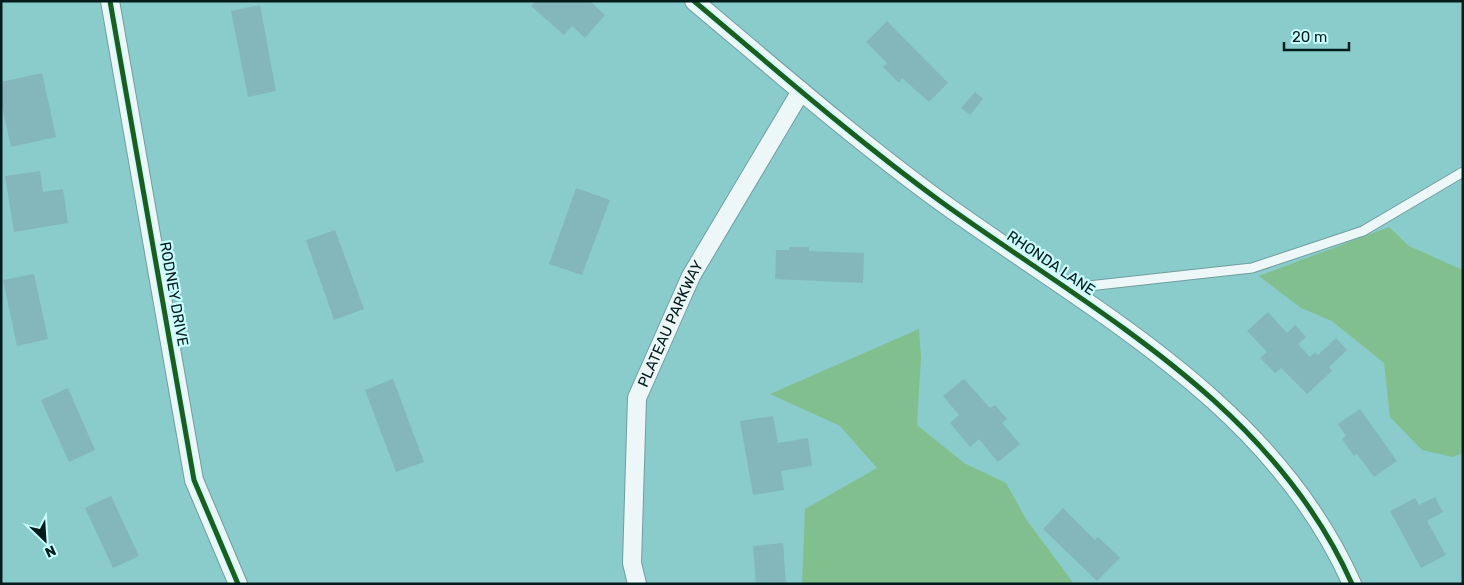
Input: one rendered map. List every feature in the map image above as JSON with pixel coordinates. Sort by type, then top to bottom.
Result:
[{"type":"street","name":"RODNEY DRIVE","points":[[110,1],[194,480],[238,584]]},
{"type":"street","name":"RHONDA LANE","points":[[694,1],[938,200],[1156,351],[1202,388],[1254,438],[1307,506],[1327,536],[1352,584]]},
{"type":"street","name":"PLATEAU PARKWAY","points":[[637,584],[632,563],[637,398],[691,276],[801,90]]},
{"type":"lane","points":[[1067,289],[1252,268],[1363,232],[1463,172]]},
{"type":"green space","points":[[1389,227],[1409,246],[1463,270],[1463,453],[1453,457],[1422,450],[1390,417],[1384,363],[1332,321],[1301,308],[1259,276]]},
{"type":"green space","points":[[919,329],[921,358],[917,425],[964,463],[1006,483],[1026,519],[1074,584],[802,584],[805,509],[877,468],[840,426],[770,394]]},
{"type":"building","points":[[536,1],[590,1],[605,15],[585,38],[572,26],[564,35],[531,6]]},
{"type":"building","points":[[260,5],[276,91],[248,97],[231,11]]},
{"type":"building","points":[[887,21],[948,83],[929,102],[902,78],[899,83],[883,67],[887,63],[866,42]]},
{"type":"building","points":[[42,73],[56,137],[11,147],[1,102],[1,82]]},
{"type":"building","points":[[975,92],[983,99],[970,115],[961,108]]},
{"type":"building","points":[[40,171],[43,192],[63,189],[68,223],[14,232],[5,176]]},
{"type":"building","points":[[576,188],[610,200],[582,275],[549,264]]},
{"type":"building","points":[[335,230],[364,309],[334,320],[306,240]]},
{"type":"building","points":[[789,247],[809,247],[809,251],[864,253],[863,283],[775,279],[776,250],[789,250]]},
{"type":"building","points":[[34,274],[48,339],[17,346],[3,280]]},
{"type":"building","points":[[1268,312],[1287,333],[1295,325],[1306,337],[1298,344],[1310,357],[1315,352],[1318,355],[1336,338],[1347,350],[1329,367],[1332,371],[1307,394],[1281,368],[1275,373],[1260,358],[1267,352],[1247,331]]},
{"type":"building","points":[[393,379],[424,462],[396,472],[365,390]]},
{"type":"building","points":[[964,379],[990,408],[995,405],[1007,419],[1002,423],[1020,444],[998,462],[979,439],[970,447],[950,423],[959,415],[943,396]]},
{"type":"building","points":[[68,388],[95,450],[69,462],[41,400]]},
{"type":"building","points":[[1360,409],[1397,461],[1374,477],[1357,454],[1354,456],[1342,439],[1346,436],[1338,424]]},
{"type":"building","points":[[773,416],[778,443],[808,438],[812,466],[781,471],[784,490],[753,495],[740,421]]},
{"type":"building","points":[[111,496],[139,556],[113,568],[85,508]]},
{"type":"building","points":[[1435,497],[1443,512],[1427,521],[1446,555],[1421,568],[1390,511],[1415,498],[1419,505]]},
{"type":"building","points":[[1063,508],[1095,540],[1098,537],[1120,558],[1097,581],[1043,529]]},
{"type":"building","points":[[783,543],[786,584],[756,584],[753,546]]},
{"type":"cycle path","points":[[110,1],[194,480],[238,584]]},
{"type":"cycle path","points":[[694,1],[908,177],[1116,323],[1173,366],[1227,412],[1275,463],[1318,520],[1352,584]]}]
